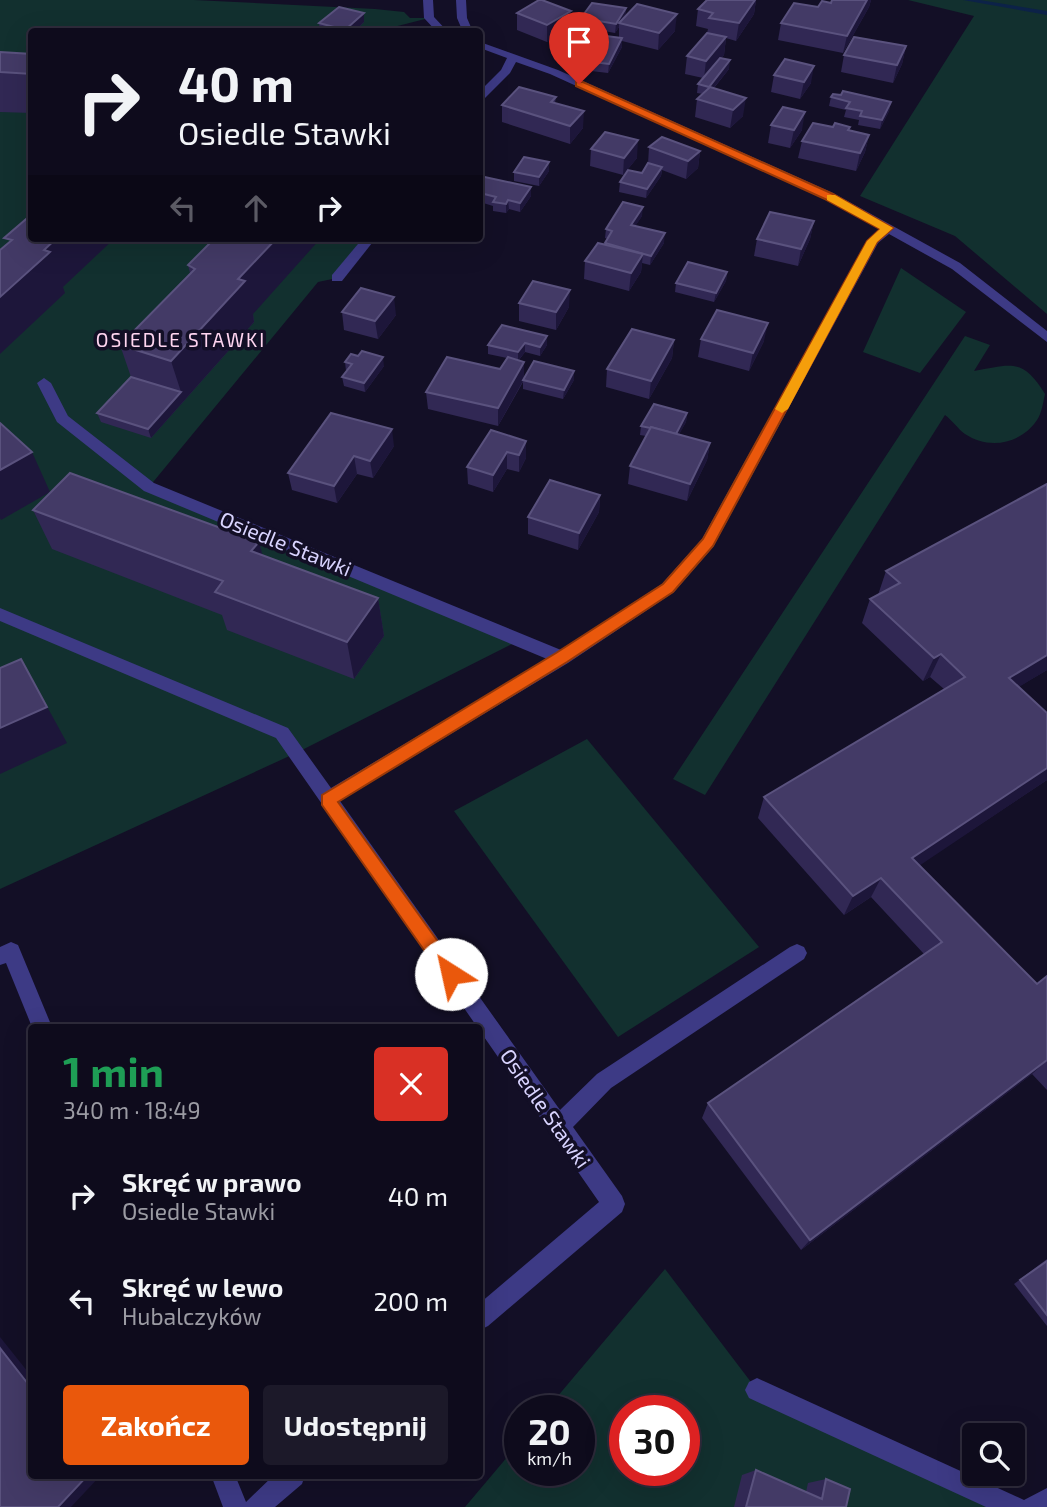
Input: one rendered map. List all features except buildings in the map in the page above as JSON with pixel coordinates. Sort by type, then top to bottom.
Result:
[{"type":"street","points":[[428,0],[429,18],[439,28]]},
{"type":"street","points":[[461,0],[462,18],[466,28]]},
{"type":"street","points":[[483,45],[554,72],[804,185],[888,228],[956,266],[1047,338]]},
{"type":"street","points":[[483,94],[506,71],[512,58]]},
{"type":"street","points":[[327,800],[562,658],[668,588],[708,543],[873,241],[888,228]]},
{"type":"street","points":[[337,278],[367,242]]},
{"type":"street","name":"Osiedle Stawki","points":[[44,383],[62,419],[149,487],[562,658]]},
{"type":"street","name":"Osiedle Stawki","points":[[0,614],[282,733],[614,1204],[483,1315]]},
{"type":"street","points":[[0,956],[11,951],[41,1024]]},
{"type":"street","points":[[559,1126],[604,1081],[797,953]]},
{"type":"street","points":[[757,1390],[1014,1507]]},
{"type":"street","points":[[225,1479],[236,1507]]},
{"type":"street","points":[[256,1507],[288,1479]]},
{"type":"street","points":[[1033,1507],[1047,1500]]},
{"type":"green space","points":[[0,0],[194,0],[375,9],[404,12],[410,18],[429,18],[390,28],[28,28],[28,242],[367,242],[337,278],[318,282],[149,487],[520,640],[296,753],[0,889]]},
{"type":"green space","points":[[908,0],[1047,0],[1047,314],[955,236],[860,196],[974,16]]},
{"type":"green space","points":[[901,268],[966,312],[920,373],[863,352]]},
{"type":"green space","points":[[965,336],[990,345],[974,371],[1016,366],[1030,374],[1037,382],[1045,394],[1037,420],[1022,435],[994,443],[974,439],[965,434],[945,415],[705,795],[673,779]]},
{"type":"green space","points":[[587,739],[759,947],[618,1037],[454,811]]},
{"type":"green space","points":[[665,1269],[757,1390],[962,1483],[962,1486],[968,1486],[1014,1507],[465,1507],[504,1461],[504,1486],[595,1486],[595,1395],[559,1395]]},
{"type":"waterway","points":[[967,0],[1047,13]]},
{"type":"slow traffic","points":[[782,409],[873,241],[888,228],[831,197]]},
{"type":"district","name":"OSIEDLE STAWKI","points":[[181,339]]},
{"type":"route","points":[[451,974],[327,800],[562,658],[668,588],[708,543],[873,241],[888,228],[829,197],[579,84]]}]
